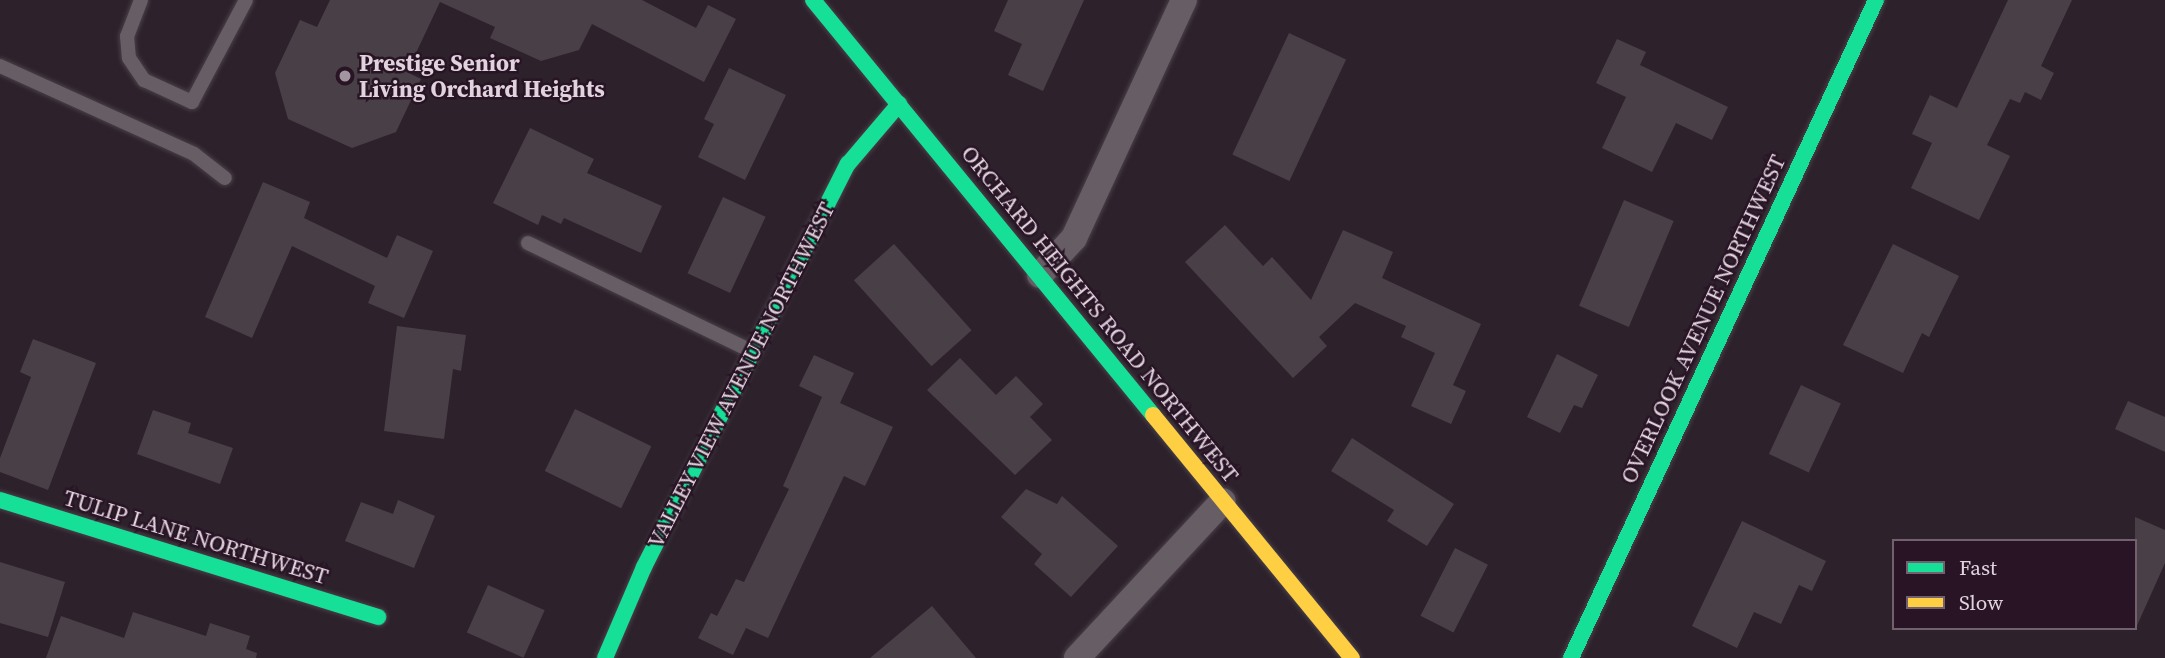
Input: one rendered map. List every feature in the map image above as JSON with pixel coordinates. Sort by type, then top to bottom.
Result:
[{"type":"street","name":"ORCHARD HEIGHTS ROAD NORTHWEST","points":[[813,0],[1352,658]]},
{"type":"street","points":[[1040,275],[1074,238],[1184,0]]},
{"type":"street","name":"OVERLOOK AVENUE NORTHWEST","points":[[1572,658],[1876,0]]},
{"type":"street","name":"VALLEY VIEW AVENUE NORTHWEST","points":[[605,658],[644,567],[848,164],[899,104]]},
{"type":"street","name":"TULIP LANE NORTHWEST","points":[[0,500],[378,617]]},
{"type":"street","points":[[1077,658],[1223,501]]},
{"type":"lane","points":[[141,0],[127,36],[129,58],[144,80],[192,102],[246,0]]},
{"type":"lane","points":[[0,66],[194,154],[225,178]]},
{"type":"lane","points":[[527,243],[752,352]]},
{"type":"building","points":[[330,0],[642,0],[696,28],[708,5],[736,19],[704,82],[592,24],[579,50],[541,61],[490,38],[495,27],[440,2],[407,72],[421,79],[396,132],[352,148],[288,119],[275,73],[300,20],[317,27]]},
{"type":"building","points":[[1008,0],[1084,0],[1043,91],[1008,75],[1022,44],[994,31]]},
{"type":"building","points":[[2008,0],[2072,0],[2041,66],[2054,73],[2041,100],[2025,92],[2020,103],[2010,99],[1987,145],[2010,156],[1979,220],[1911,188],[1932,143],[1912,134],[1930,95],[1957,108]]},
{"type":"building","points":[[1289,33],[1346,60],[1289,181],[1232,154]]},
{"type":"building","points":[[1617,39],[1646,52],[1640,65],[1728,107],[1712,140],[1676,123],[1652,172],[1602,148],[1626,97],[1596,83]]},
{"type":"building","points":[[729,68],[786,95],[745,180],[698,157],[714,124],[704,119]]},
{"type":"building","points":[[530,128],[594,159],[587,173],[662,206],[641,253],[564,218],[561,224],[542,215],[538,225],[493,203]]},
{"type":"building","points":[[263,182],[310,202],[304,218],[387,258],[397,235],[433,251],[404,318],[368,303],[375,286],[292,246],[252,338],[205,317]]},
{"type":"building","points":[[723,197],[766,217],[730,293],[688,273]]},
{"type":"building","points":[[1624,200],[1674,221],[1629,327],[1579,306]]},
{"type":"building","points":[[1225,225],[1263,266],[1272,257],[1311,300],[1343,230],[1393,252],[1382,278],[1481,324],[1453,385],[1466,391],[1451,424],[1411,406],[1435,353],[1401,337],[1406,326],[1355,303],[1319,337],[1327,346],[1293,378],[1185,262]]},
{"type":"building","points":[[894,244],[972,330],[931,366],[854,280]]},
{"type":"building","points":[[1893,244],[1959,276],[1929,337],[1922,333],[1903,373],[1843,345]]},
{"type":"building","points":[[397,326],[466,335],[461,371],[453,369],[444,439],[384,431]]},
{"type":"building","points":[[33,339],[96,363],[48,490],[0,472],[0,458],[31,377],[20,372]]},
{"type":"building","points":[[1557,354],[1598,375],[1582,408],[1574,405],[1560,433],[1527,417]]},
{"type":"building","points":[[814,355],[854,373],[840,403],[893,427],[865,486],[844,476],[768,638],[746,628],[733,655],[698,638],[711,613],[717,616],[736,579],[744,582],[789,489],[783,486],[822,397],[799,386]]},
{"type":"building","points":[[960,358],[996,395],[1016,376],[1043,404],[1030,417],[1052,440],[1015,475],[927,390]]},
{"type":"building","points":[[1801,385],[1841,404],[1809,472],[1769,454]]},
{"type":"building","points":[[2128,401],[2165,417],[2165,452],[2115,429]]},
{"type":"building","points":[[575,409],[651,446],[621,508],[545,471]]},
{"type":"building","points":[[153,410],[191,423],[188,433],[233,448],[220,484],[137,454]]},
{"type":"building","points":[[1352,438],[1454,504],[1427,546],[1387,521],[1394,510],[1331,471]]},
{"type":"building","points":[[1026,489],[1057,504],[1062,496],[1118,546],[1071,597],[1034,564],[1042,554],[1001,517]]},
{"type":"building","points":[[398,500],[435,516],[414,568],[345,541],[361,502],[393,514]]},
{"type":"building","points":[[2135,517],[2165,530],[2165,563],[2137,626],[2137,539]]},
{"type":"building","points":[[1742,521],[1826,561],[1812,591],[1799,585],[1781,624],[1754,612],[1737,648],[1692,626]]},
{"type":"building","points":[[1455,548],[1488,565],[1453,633],[1420,616]]},
{"type":"building","points":[[0,562],[65,582],[48,637],[0,623]]},
{"type":"building","points":[[488,585],[545,610],[523,658],[467,633]]},
{"type":"building","points":[[932,606],[976,658],[870,658]]},
{"type":"building","points":[[133,612],[206,636],[210,623],[250,636],[246,649],[257,653],[256,658],[46,658],[61,616],[124,638]]},
{"type":"traffic: fast","points":[[813,0],[1153,415]]},
{"type":"traffic: fast","points":[[1571,658],[1876,0]]},
{"type":"traffic: fast","points":[[605,658],[644,567],[848,164],[899,104]]},
{"type":"traffic: fast","points":[[0,500],[378,617]]},
{"type":"traffic: slow","points":[[1153,415],[1352,658]]},
{"type":"place","name":"Prestige Senior Living Orchard Heights","points":[[345,76]]}]
